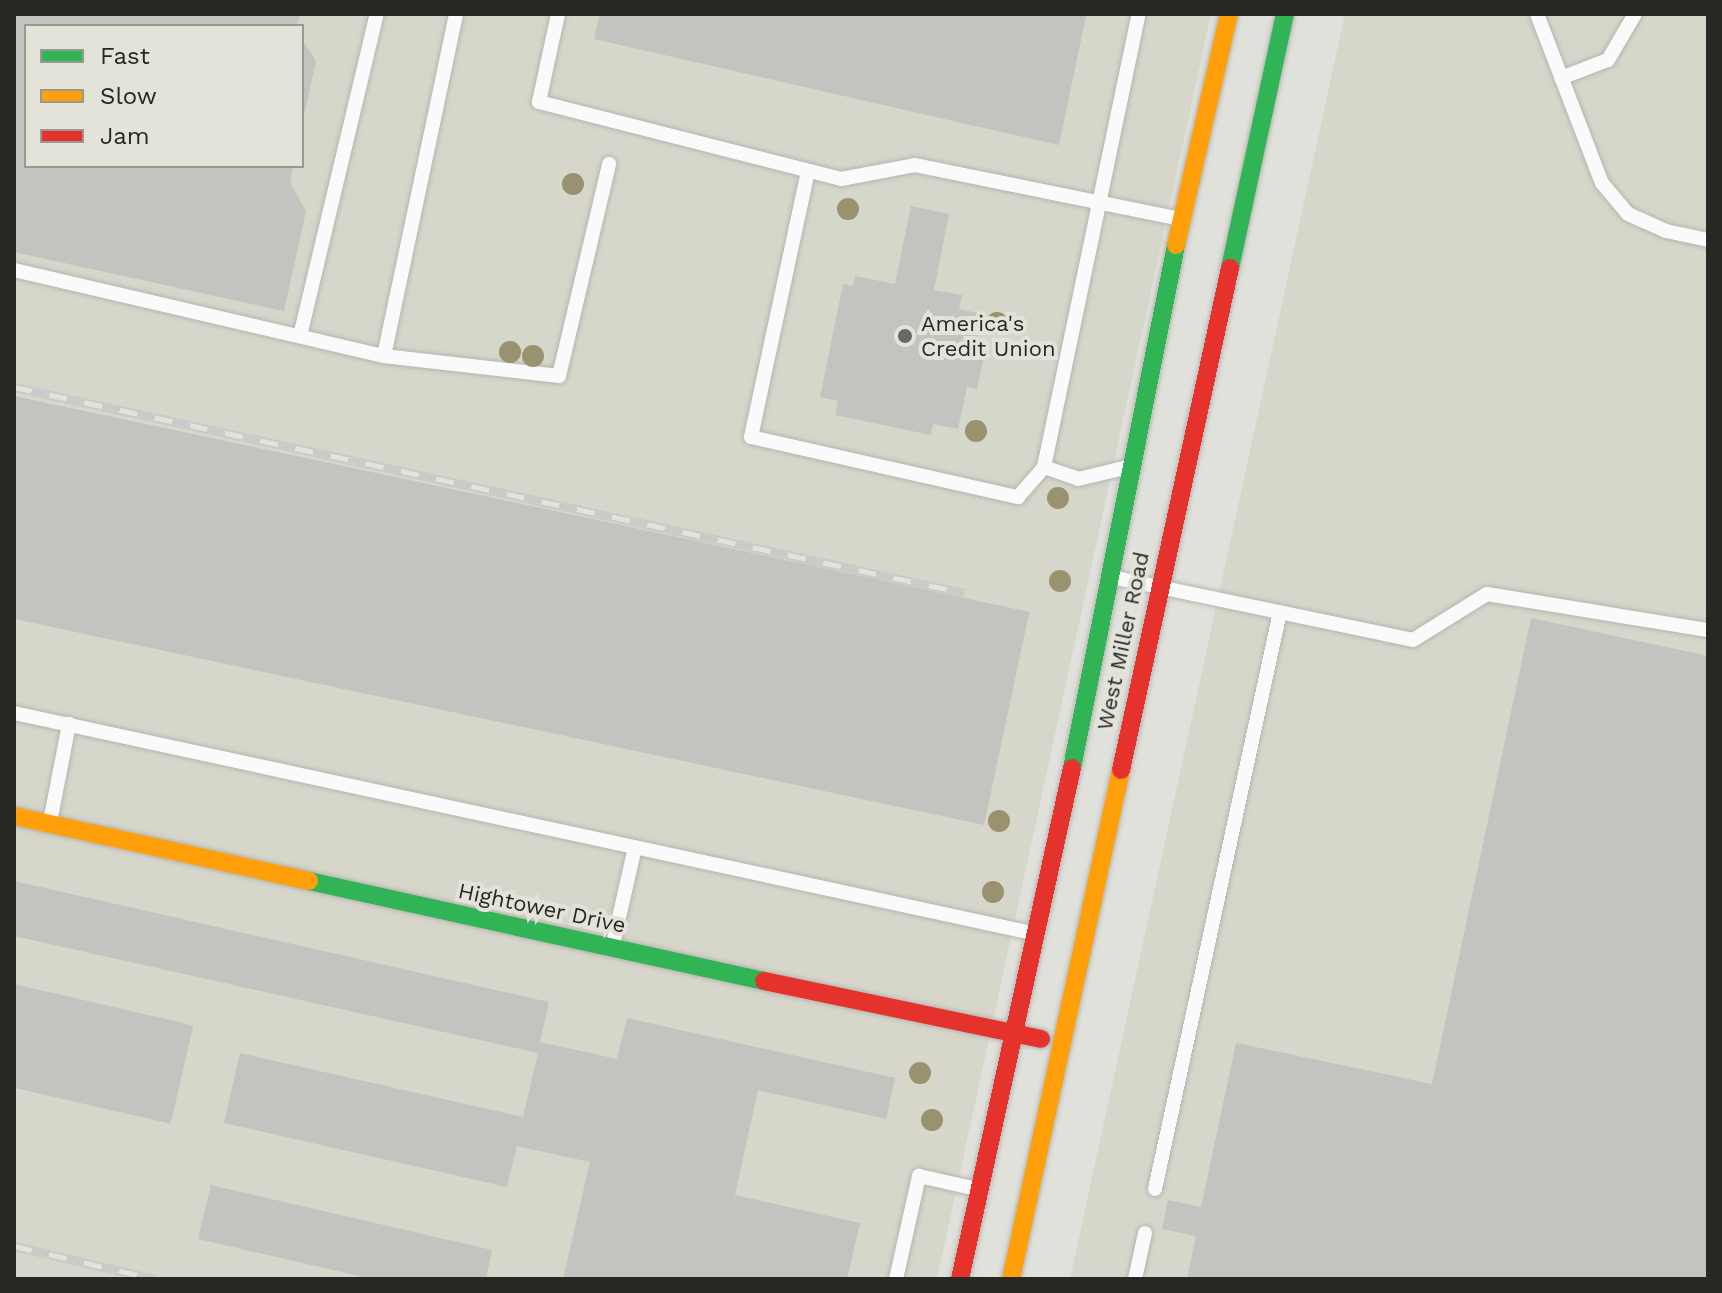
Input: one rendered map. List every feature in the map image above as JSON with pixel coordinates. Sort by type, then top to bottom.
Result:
[{"type":"main road","name":"West Miller Road","points":[[960,1279],[1016,1037],[1112,577],[1181,219],[1229,14]]},
{"type":"main road","name":"West Miller Road","points":[[1011,1279],[1285,14]]},
{"type":"main road","name":"Hightower Drive","points":[[14,816],[1060,1045]]},
{"type":"lane","points":[[300,336],[377,14]]},
{"type":"lane","points":[[384,356],[456,14]]},
{"type":"lane","points":[[558,14],[539,102],[841,179],[915,165],[1097,198],[1181,219]]},
{"type":"lane","points":[[808,171],[751,437],[1018,497],[1044,467],[1097,198],[1139,14]]},
{"type":"lane","points":[[1537,14],[1602,183],[1628,214],[1666,231],[1708,240]]},
{"type":"lane","points":[[1561,78],[1608,60],[1635,14]]},
{"type":"lane","points":[[14,270],[384,356],[559,376],[609,164]]},
{"type":"lane","points":[[1044,467],[1078,479],[1133,466]]},
{"type":"lane","points":[[1112,577],[1413,640],[1487,594],[1708,630]]},
{"type":"lane","points":[[1155,1189],[1280,612]]},
{"type":"lane","points":[[14,713],[1036,934]]},
{"type":"lane","points":[[49,824],[69,724]]},
{"type":"lane","points":[[612,948],[635,847]]},
{"type":"lane","points":[[896,1279],[919,1176],[981,1190]]},
{"type":"lane","points":[[1135,1279],[1145,1233]]},
{"type":"shaded area","points":[[14,14],[1211,14],[937,1279],[14,1279]]},
{"type":"shaded area","points":[[1345,14],[1708,14],[1708,1279],[1070,1279]]},
{"type":"building","points":[[14,14],[300,14],[298,24],[24,24],[24,168],[293,168],[290,183],[306,211],[284,311],[14,252]]},
{"type":"building","points":[[600,14],[1086,16],[1059,145],[594,39]]},
{"type":"building","points":[[304,42],[316,61],[304,115]]},
{"type":"building","name":"America's Credit Union","points":[[911,206],[949,214],[934,290],[962,295],[959,309],[982,314],[973,358],[983,360],[977,389],[967,387],[958,429],[933,424],[931,435],[835,415],[838,401],[820,397],[843,284],[853,286],[855,276],[895,284]]},
{"type":"building","points":[[14,396],[1029,612],[984,825],[14,619]]},
{"type":"building","points":[[1531,618],[1708,656],[1708,1279],[1187,1279],[1196,1236],[1162,1229],[1168,1200],[1201,1207],[1236,1043],[1432,1084]]},
{"type":"building","points":[[14,881],[549,1002],[540,1042],[617,1059],[627,1018],[895,1078],[886,1119],[758,1090],[735,1195],[860,1223],[847,1279],[563,1279],[590,1162],[517,1146],[507,1187],[224,1123],[240,1053],[523,1117],[538,1053],[14,936]]},
{"type":"building","points":[[14,984],[193,1025],[171,1124],[14,1088]]},
{"type":"building","points":[[211,1185],[492,1250],[486,1279],[372,1279],[198,1239]]},
{"type":"railway","points":[[14,387],[964,593]]},
{"type":"railway","points":[[14,1246],[155,1279]]},
{"type":"traffic: fast","points":[[1230,268],[1285,14]]},
{"type":"traffic: fast","points":[[1072,768],[1176,245]]},
{"type":"traffic: fast","points":[[309,881],[764,981]]},
{"type":"traffic: slow","points":[[1176,245],[1229,14]]},
{"type":"traffic: slow","points":[[1011,1279],[1121,770]]},
{"type":"traffic: slow","points":[[14,816],[309,881]]},
{"type":"traffic: jam","points":[[1121,770],[1230,268]]},
{"type":"traffic: jam","points":[[960,1279],[1072,768]]},
{"type":"traffic: jam","points":[[764,981],[1041,1039]]},
{"type":"place","name":"America's Credit Union","points":[[905,336]]}]
